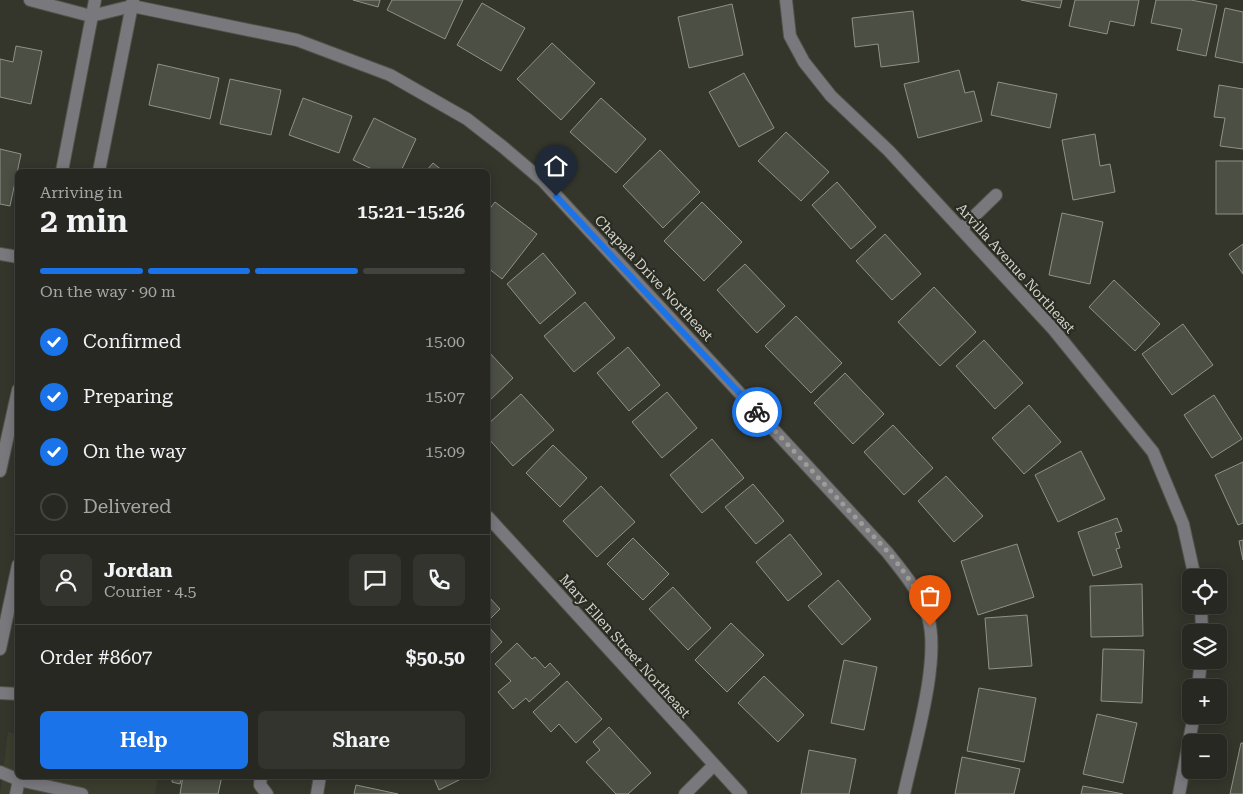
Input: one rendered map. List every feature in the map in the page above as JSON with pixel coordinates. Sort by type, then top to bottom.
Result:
[{"type":"street","name":"Chapala Drive Northeast","points":[[30,0],[91,16],[132,3],[297,40],[390,76],[467,119],[543,181],[887,552],[910,580],[927,616],[932,637],[932,660],[904,794]]},
{"type":"street","points":[[62,169],[94,0]]},
{"type":"street","name":"Arvilla Avenue Northeast","points":[[786,0],[790,36],[804,62],[831,96],[889,151],[1054,330],[1153,452],[1183,524],[1193,569]]},
{"type":"street","points":[[98,169],[132,3]]},
{"type":"street","points":[[961,229],[996,195]]},
{"type":"street","points":[[0,254],[15,256]]},
{"type":"street","points":[[0,471],[15,404]]},
{"type":"street","name":"Mary Ellen Street Northeast","points":[[490,519],[741,794]]},
{"type":"street","points":[[0,649],[15,579]]},
{"type":"street","points":[[0,693],[15,694]]},
{"type":"street","points":[[1179,794],[1192,724]]},
{"type":"street","points":[[684,794],[714,766]]},
{"type":"street","points":[[0,772],[15,778]]},
{"type":"street","points":[[261,779],[260,785],[267,794]]},
{"type":"street","points":[[317,794],[320,779]]},
{"type":"street","points":[[16,794],[19,780],[82,794]]},
{"type":"shaded area","points":[[8,732],[15,734],[15,779],[158,779],[155,794],[0,794]]},
{"type":"building","points":[[353,0],[380,0],[378,7]]},
{"type":"building","points":[[392,0],[463,0],[445,39],[387,10]]},
{"type":"building","points":[[1021,0],[1062,0],[1060,8]]},
{"type":"building","points":[[1075,0],[1139,0],[1134,26],[1110,21],[1107,34],[1069,26]]},
{"type":"building","points":[[1156,0],[1191,0],[1217,5],[1206,56],[1177,50],[1182,29],[1151,23]]},
{"type":"building","points":[[482,3],[525,28],[501,71],[457,45]]},
{"type":"building","points":[[732,4],[743,55],[689,68],[678,17]]},
{"type":"building","points":[[1225,8],[1243,12],[1243,63],[1215,57]]},
{"type":"building","points":[[913,11],[919,62],[881,67],[878,44],[855,47],[852,18]]},
{"type":"building","points":[[552,43],[595,83],[561,120],[517,79]]},
{"type":"building","points":[[16,46],[42,51],[31,104],[0,97],[0,59],[13,62]]},
{"type":"building","points":[[158,64],[219,78],[210,119],[149,105]]},
{"type":"building","points":[[959,70],[965,93],[974,91],[982,121],[918,138],[904,84]]},
{"type":"building","points":[[744,73],[774,128],[739,147],[709,92]]},
{"type":"building","points":[[230,79],[281,90],[271,135],[220,124]]},
{"type":"building","points":[[998,82],[1057,94],[1050,128],[991,115]]},
{"type":"building","points":[[1219,85],[1243,89],[1243,149],[1220,146],[1225,118],[1214,117]]},
{"type":"building","points":[[303,98],[352,116],[339,153],[289,135]]},
{"type":"building","points":[[601,98],[646,139],[616,173],[570,132]]},
{"type":"building","points":[[374,118],[416,139],[402,169],[372,169],[353,160]]},
{"type":"building","points":[[786,132],[829,172],[801,201],[758,161]]},
{"type":"building","points":[[1095,134],[1100,166],[1110,164],[1115,192],[1073,200],[1062,140]]},
{"type":"building","points":[[0,149],[21,154],[18,169],[15,169],[15,182],[10,206],[0,204]]},
{"type":"building","points":[[660,150],[700,192],[663,228],[623,186]]},
{"type":"building","points":[[1216,161],[1243,161],[1243,214],[1216,214]]},
{"type":"building","points":[[433,163],[440,169],[428,169]]},
{"type":"building","points":[[837,182],[876,227],[851,249],[812,205]]},
{"type":"building","points":[[495,202],[537,234],[502,279],[490,270],[490,208]]},
{"type":"building","points":[[702,202],[742,242],[704,281],[664,241]]},
{"type":"building","points":[[1062,213],[1103,222],[1090,284],[1049,275]]},
{"type":"building","points":[[885,234],[921,274],[892,300],[856,261]]},
{"type":"building","points":[[1243,244],[1243,274],[1229,254]]},
{"type":"building","points":[[543,253],[576,293],[540,324],[507,284]]},
{"type":"building","points":[[745,264],[785,306],[757,333],[717,290]]},
{"type":"building","points":[[1114,280],[1160,324],[1135,351],[1089,307]]},
{"type":"building","points":[[934,287],[976,332],[940,366],[898,322]]},
{"type":"building","points":[[585,302],[615,338],[574,372],[544,336]]},
{"type":"building","points":[[796,316],[842,363],[811,393],[765,346]]},
{"type":"building","points":[[1183,324],[1213,365],[1172,395],[1142,354]]},
{"type":"building","points":[[984,340],[1023,383],[995,409],[956,366]]},
{"type":"building","points":[[628,347],[660,385],[629,411],[597,373]]},
{"type":"building","points":[[490,353],[513,378],[490,400]]},
{"type":"building","points":[[845,373],[884,414],[853,444],[814,403]]},
{"type":"building","points":[[667,392],[697,428],[662,458],[632,422]]},
{"type":"building","points":[[521,394],[554,430],[513,466],[490,440],[490,422]]},
{"type":"building","points":[[1214,395],[1242,439],[1212,458],[1184,415]]},
{"type":"building","points":[[1029,405],[1061,442],[1024,474],[992,438]]},
{"type":"building","points":[[893,425],[933,468],[904,495],[864,452]]},
{"type":"building","points":[[712,439],[744,478],[702,513],[670,475]]},
{"type":"building","points":[[553,445],[587,478],[560,507],[526,473]]},
{"type":"building","points":[[1081,451],[1105,499],[1058,522],[1035,475]]},
{"type":"building","points":[[1243,462],[1243,523],[1238,525],[1215,475]]},
{"type":"building","points":[[946,476],[983,516],[954,542],[918,501]]},
{"type":"building","points":[[753,484],[784,521],[756,544],[725,507]]},
{"type":"building","points":[[601,486],[635,522],[597,557],[563,521]]},
{"type":"building","points":[[1117,518],[1122,531],[1115,533],[1120,548],[1116,549],[1122,567],[1093,576],[1078,532]]},
{"type":"building","points":[[790,534],[822,574],[788,601],[756,562]]},
{"type":"building","points":[[633,538],[669,574],[643,600],[607,564]]},
{"type":"building","points":[[1243,540],[1243,560],[1239,541]]},
{"type":"building","points":[[1017,544],[1034,597],[978,615],[961,561]]},
{"type":"building","points":[[838,580],[871,619],[842,645],[808,606]]},
{"type":"building","points":[[1142,584],[1143,636],[1091,637],[1090,586]]},
{"type":"building","points":[[673,587],[711,628],[688,650],[649,609]]},
{"type":"building","points":[[490,598],[500,609],[490,619]]},
{"type":"building","points":[[1027,615],[1032,666],[989,669],[985,618]]},
{"type":"building","points":[[731,623],[764,655],[727,692],[695,660]]},
{"type":"building","points":[[490,628],[502,642],[490,654]]},
{"type":"building","points":[[517,643],[532,659],[535,657],[545,668],[550,663],[560,674],[529,702],[526,698],[513,709],[498,692],[511,681],[495,664]]},
{"type":"building","points":[[1103,649],[1144,650],[1142,703],[1101,701]]},
{"type":"building","points":[[844,660],[877,667],[864,730],[831,723]]},
{"type":"building","points":[[764,676],[804,715],[778,742],[738,703]]},
{"type":"building","points":[[567,681],[602,719],[576,743],[559,724],[551,732],[533,712]]},
{"type":"building","points":[[979,688],[1036,698],[1024,762],[967,751]]},
{"type":"building","points":[[1097,714],[1137,723],[1123,783],[1083,774]]},
{"type":"building","points":[[609,727],[651,773],[628,794],[616,794],[586,762],[600,750],[593,742]]},
{"type":"building","points":[[1241,743],[1243,743],[1243,794],[1230,794]]},
{"type":"building","points":[[809,750],[856,759],[849,794],[801,794]]},
{"type":"building","points":[[962,757],[1020,769],[1014,794],[955,794]]},
{"type":"building","points":[[172,779],[181,779],[180,784],[172,782]]},
{"type":"building","points":[[182,779],[221,779],[218,794],[180,794]]},
{"type":"building","points":[[434,779],[461,779],[439,790]]},
{"type":"building","points":[[356,785],[398,794],[354,794]]},
{"type":"building","points":[[1083,786],[1123,794],[1081,794]]},
{"type":"way so far","points":[[757,412],[887,552],[910,580],[930,626]]},
{"type":"route","points":[[556,196],[757,412]]}]
